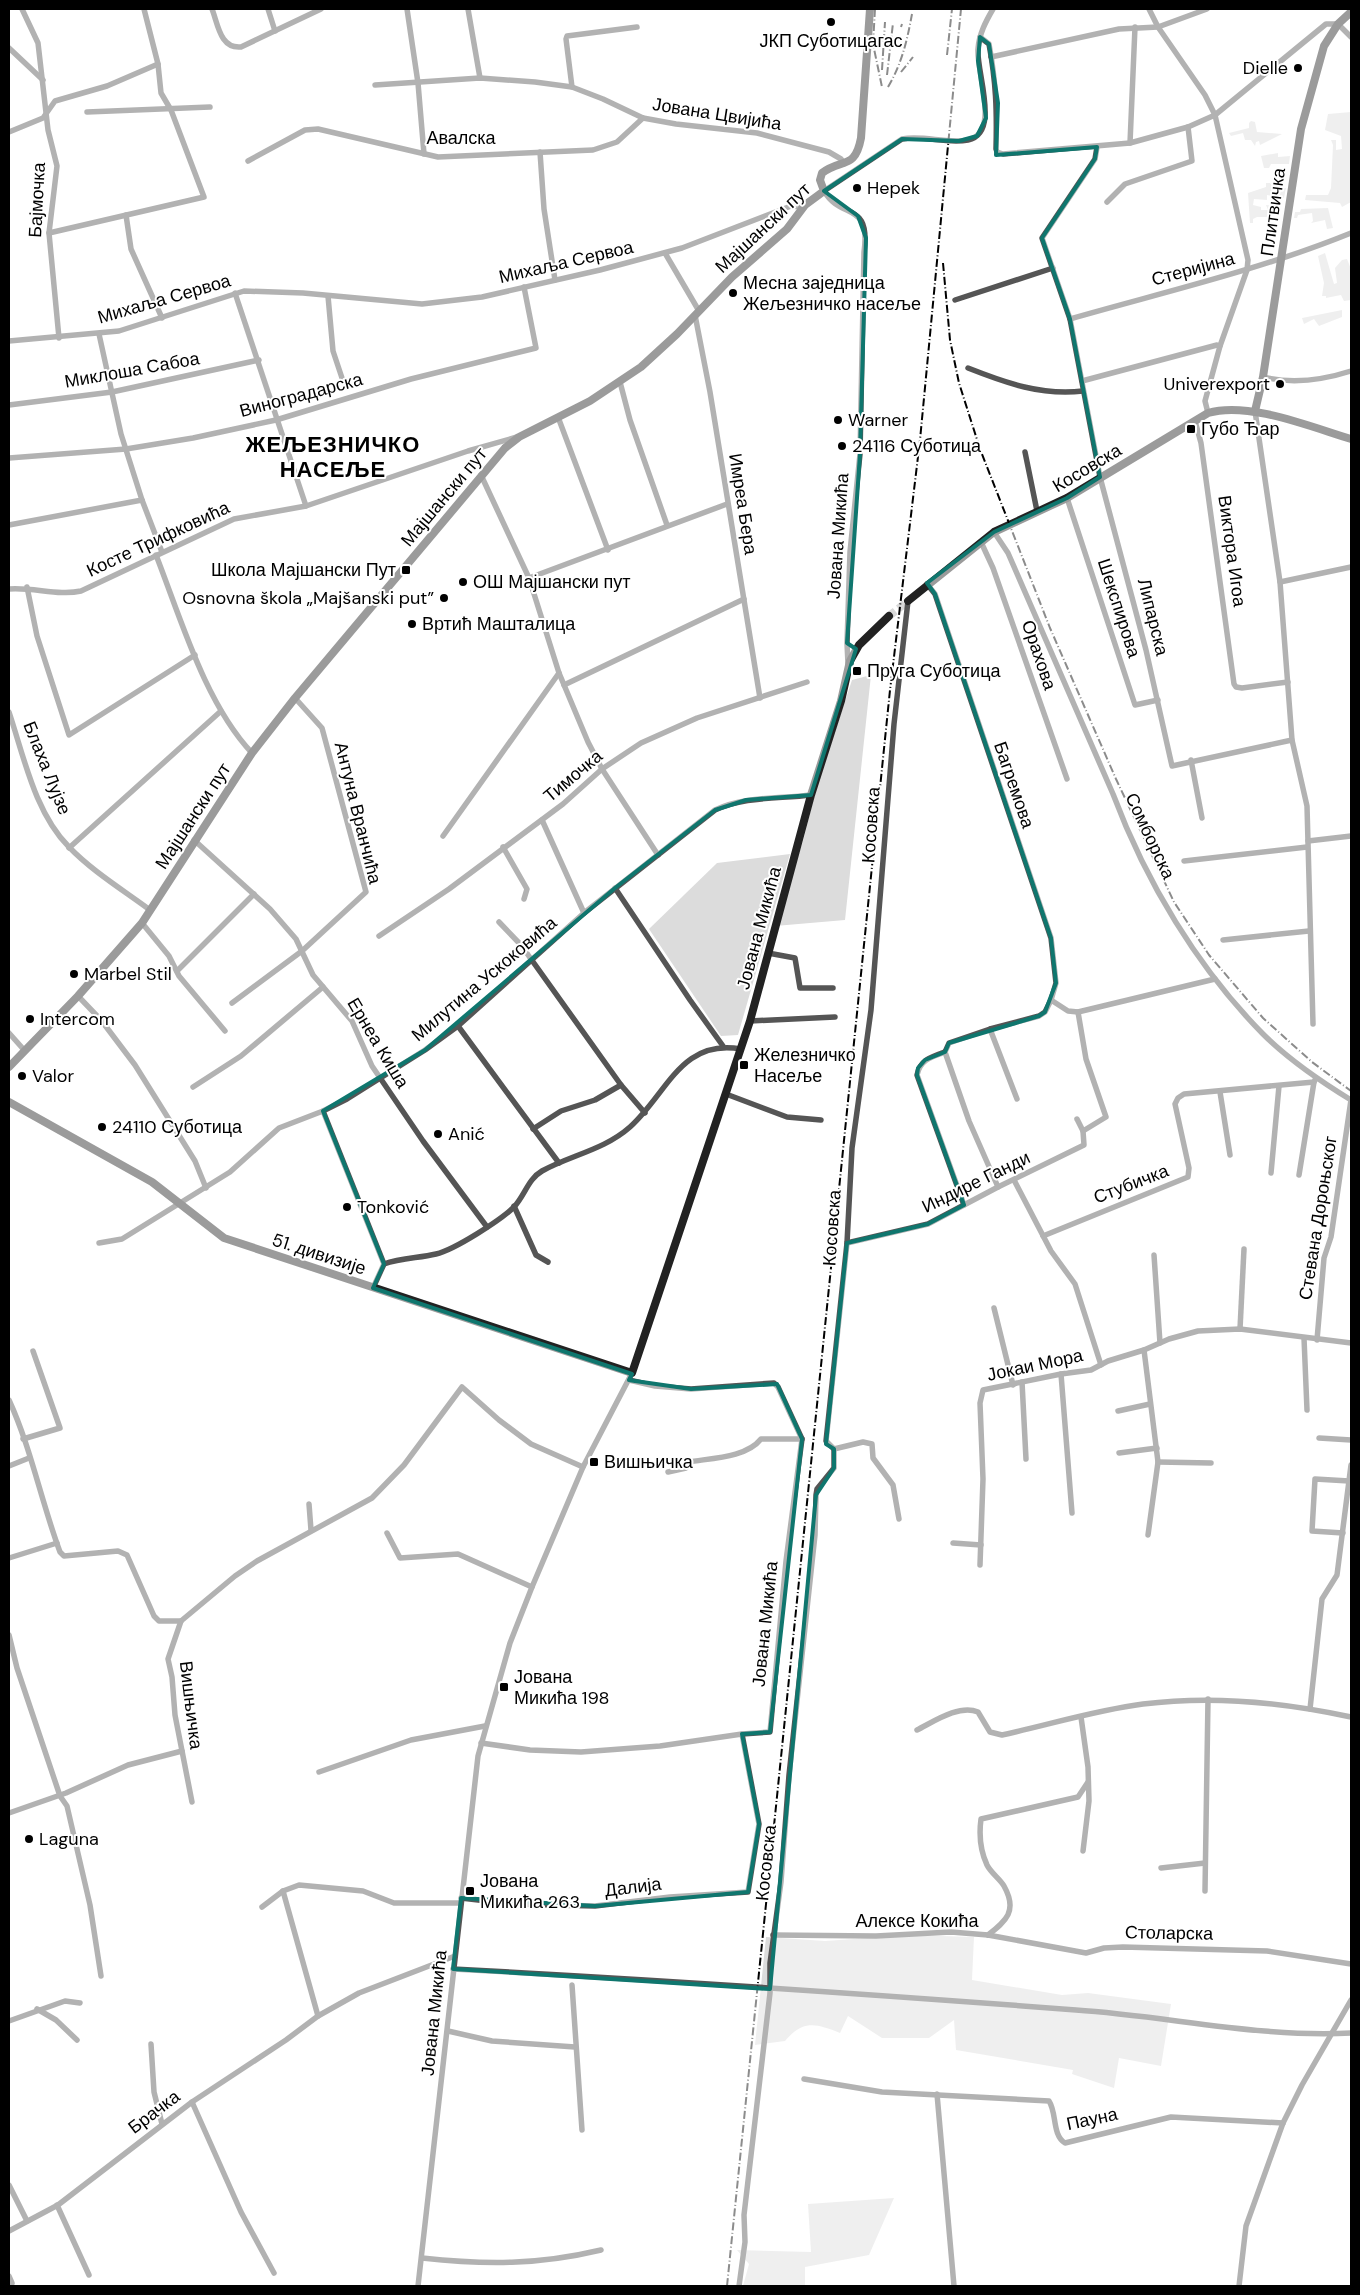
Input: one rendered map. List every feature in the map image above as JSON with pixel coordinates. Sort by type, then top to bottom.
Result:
[{"type":"street","name":"Бајмочка","points":[[22,9],[38,43],[46,114],[56,166],[49,233],[59,338]]},
{"type":"street","points":[[49,233],[204,197],[172,110],[161,93],[158,64],[144,9]]},
{"type":"street","points":[[212,9],[223,39],[234,48],[320,9]]},
{"type":"street","points":[[268,9],[275,31]]},
{"type":"street","points":[[407,9],[418,83],[424,154]]},
{"type":"street","points":[[468,9],[480,78]]},
{"type":"street","points":[[824,191],[820,180],[822,172],[844,164],[856,156],[861,138],[870,9]]},
{"type":"street","points":[[993,9],[980,38],[989,44],[992,57],[998,103],[997,152],[1003,154],[1097,147],[1130,142],[1188,127],[1215,115],[1326,24],[1338,24],[1351,37]]},
{"type":"street","points":[[1149,9],[1158,27],[1190,70],[1215,115],[1248,260],[1247,270],[1220,346],[1205,401],[1208,413]]},
{"type":"street","points":[[992,57],[1135,27],[1158,27],[1207,9]]},
{"type":"street","name":"Плитвичка","points":[[1255,411],[1263,377],[1301,129],[1324,46],[1338,24],[1351,12]]},
{"type":"street","points":[[572,88],[567,36],[637,26]]},
{"type":"street","points":[[1130,142],[1135,27]]},
{"type":"street","name":"Мајшански пут","points":[[9,1067],[78,996],[142,923],[252,753],[294,698],[505,448],[519,437],[620,382],[660,350],[732,277],[787,229],[802,207],[867,165],[895,143],[916,138],[959,141],[977,136],[985,123],[978,61],[980,38]]},
{"type":"street","points":[[9,48],[43,80]]},
{"type":"street","points":[[9,132],[46,114],[55,101],[107,86],[158,64]]},
{"type":"street","name":"Јована Цвијића","points":[[375,85],[480,78],[535,82],[572,88],[603,99],[644,118],[676,124],[757,133],[829,152],[841,159],[844,164]]},
{"type":"street","points":[[87,112],[210,107]]},
{"type":"street","name":"Авалска","points":[[248,161],[305,130],[318,129],[424,154],[457,157],[606,147],[617,142],[644,118]]},
{"type":"street","points":[[1107,202],[1125,184],[1192,161],[1188,127]]},
{"type":"street","name":"Липарска","points":[[1097,147],[1095,159],[1042,238],[1070,319],[1100,477],[1142,631],[1172,766],[1191,760]]},
{"type":"street","points":[[540,152],[544,209],[555,280]]},
{"type":"street","name":"Јована Микића","points":[[418,2286],[448,2031],[461,1901],[481,1743],[485,1726],[510,1643],[532,1587],[583,1467],[631,1376],[750,1021],[811,795],[841,700],[848,669],[846,643],[850,552],[860,454],[866,233],[858,216],[828,197],[824,191]]},
{"type":"street","name":"Михаља Сервоа","points":[[9,341],[59,338],[119,331],[235,293],[258,290],[422,304],[465,300],[665,253],[790,206],[802,207]]},
{"type":"street","points":[[126,215],[130,249],[162,318]]},
{"type":"street","name":"Стеријина","points":[[1070,319],[1247,270],[1351,233]]},
{"type":"street","points":[[665,253],[697,313]]},
{"type":"street","points":[[955,300],[1053,268]]},
{"type":"street","name":"Виноградарска","points":[[9,458],[126,449],[193,438],[276,420],[411,379],[536,348],[524,287]]},
{"type":"street","points":[[235,293],[259,360],[276,420],[306,506]]},
{"type":"street","points":[[328,296],[333,351],[342,378]]},
{"type":"street","name":"Имреа Бера","points":[[697,313],[760,698]]},
{"type":"street","points":[[100,334],[126,449],[159,554],[196,655],[221,711],[252,753]]},
{"type":"street","points":[[1082,381],[1220,346]]},
{"type":"street","name":"Миклоша Сабоа","points":[[9,405],[112,392],[259,360]]},
{"type":"street","points":[[968,368],[1010,385],[1046,392],[1083,391]]},
{"type":"street","points":[[1263,377],[1314,380],[1351,371]]},
{"type":"street","points":[[620,382],[628,416],[667,525]]},
{"type":"street","name":"Косовска","points":[[739,2286],[745,2242],[744,2215],[770,1993],[773,1935],[781,1882],[789,1775],[815,1535],[816,1494],[834,1468],[834,1449],[826,1441],[847,1243],[852,1148],[871,1010],[894,724],[908,601],[994,532],[1067,498],[1208,413],[1230,408],[1255,411],[1351,439]]},
{"type":"street","points":[[1255,411],[1280,582],[1292,740],[1307,806],[1312,1024]]},
{"type":"street","points":[[558,417],[608,550]]},
{"type":"street","name":"Виктора Игоа","points":[[1195,421],[1202,443],[1236,687],[1288,682]]},
{"type":"street","name":"Косте Трифковића","points":[[9,589],[27,588],[66,593],[81,591],[234,519],[306,506],[468,451],[519,437]]},
{"type":"street","points":[[1025,452],[1037,511]]},
{"type":"street","points":[[481,475],[529,578],[559,673],[578,722],[602,769],[658,855]]},
{"type":"street","name":"Шекспирова","points":[[1067,498],[1135,705],[1158,700]]},
{"type":"street","points":[[9,525],[142,500]]},
{"type":"street","points":[[529,578],[608,550],[667,525],[728,504]]},
{"type":"street","name":"Сомборска","points":[[994,532],[1008,553],[1106,776],[1128,834],[1173,918],[1215,979],[1264,1035],[1315,1080],[1351,1100]]},
{"type":"street","name":"Орахова","points":[[981,542],[993,568],[1067,779]]},
{"type":"street","points":[[1280,582],[1351,567]]},
{"type":"street","name":"Багремова","points":[[927,584],[935,594],[1051,938],[1056,983],[1051,1000]]},
{"type":"street","points":[[27,588],[37,636],[69,735],[196,655]]},
{"type":"street","points":[[564,684],[744,599]]},
{"type":"street","points":[[848,669],[859,645],[889,616]]},
{"type":"street","points":[[846,643],[854,646],[859,645]]},
{"type":"street","points":[[443,836],[559,673]]},
{"type":"street","name":"Тимочка","points":[[380,936],[449,890],[503,847],[542,820],[602,769],[664,731],[807,682]]},
{"type":"street","name":"Антуна Вранчића","points":[[232,1002],[302,951],[366,892],[322,728],[294,698]]},
{"type":"street","points":[[70,848],[221,711]]},
{"type":"street","name":"Блаха Лујзе","points":[[9,712],[45,811],[70,848],[150,910]]},
{"type":"street","points":[[1202,818],[1191,760],[1292,740]]},
{"type":"street","name":"Милутина Ускоковића","points":[[99,1244],[122,1239],[180,1202],[206,1188],[230,1172],[279,1128],[323,1111],[381,1079],[458,1026],[584,913],[715,810],[729,803],[811,795]]},
{"type":"street","points":[[542,820],[584,913]]},
{"type":"street","points":[[1184,861],[1351,836]]},
{"type":"street","name":"Ернеа Киша","points":[[194,840],[254,894],[284,925],[302,951],[307,966],[352,1021],[372,1066],[423,1141],[487,1228]]},
{"type":"street","points":[[503,847],[527,889],[524,899]]},
{"type":"street","points":[[615,888],[723,1046]]},
{"type":"street","points":[[177,971],[254,894]]},
{"type":"street","points":[[499,922],[521,945],[621,1085],[645,1113]]},
{"type":"street","points":[[142,923],[169,956],[177,971],[224,1031]]},
{"type":"street","points":[[1223,940],[1309,931]]},
{"type":"street","points":[[768,953],[796,958],[800,988],[833,988]]},
{"type":"street","points":[[964,1205],[917,1076],[918,1068],[925,1060],[945,1052],[950,1043],[990,1029],[1039,1016],[1045,1012],[1051,1000],[1068,1011],[1078,1012],[1215,979]]},
{"type":"street","points":[[193,1087],[241,1056],[324,987]]},
{"type":"street","points":[[78,996],[102,1020],[130,1058],[195,1160],[206,1188]]},
{"type":"street","points":[[1077,1119],[1083,1131],[1106,1117],[1086,1059],[1078,1012]]},
{"type":"street","points":[[750,1021],[836,1017]]},
{"type":"street","points":[[458,1026],[560,1163]]},
{"type":"street","points":[[990,1029],[1017,1099]]},
{"type":"street","points":[[9,1033],[25,1051]]},
{"type":"street","points":[[384,1264],[438,1254],[487,1228],[514,1206],[534,1176],[611,1141],[645,1113],[682,1064],[705,1051],[723,1046],[741,1049]]},
{"type":"street","points":[[945,1052],[969,1121],[998,1187]]},
{"type":"street","points":[[1299,1176],[1315,1080]]},
{"type":"street","name":"Стубичка","points":[[1043,1236],[1188,1178],[1189,1168],[1175,1104],[1178,1098],[1184,1094],[1279,1086],[1315,1080]]},
{"type":"street","points":[[533,1129],[561,1111],[595,1100],[621,1085]]},
{"type":"street","points":[[1271,1173],[1279,1086]]},
{"type":"street","points":[[1220,1092],[1230,1155]]},
{"type":"street","points":[[726,1094],[788,1117],[821,1120]]},
{"type":"street","name":"Стевана Дороњског","points":[[1317,1340],[1324,1258],[1332,1238],[1351,1100]]},
{"type":"street","name":"51. дивизије","points":[[9,1102],[22,1111]]},
{"type":"street","name":"51. дивизије","points":[[9,1106],[122,1163],[180,1202],[224,1238],[631,1376]]},
{"type":"street","points":[[323,1111],[384,1264],[373,1288]]},
{"type":"street","name":"Индире Ганди","points":[[847,1243],[928,1224],[1084,1145],[1083,1131]]},
{"type":"street","points":[[1014,1180],[1043,1236],[1075,1284],[1101,1365]]},
{"type":"street","points":[[514,1206],[536,1255],[548,1262]]},
{"type":"street","points":[[1240,1329],[1244,1249]]},
{"type":"street","points":[[1154,1256],[1160,1343]]},
{"type":"street","points":[[994,1308],[1013,1384]]},
{"type":"street","name":"Јокаи Мора","points":[[980,1565],[983,1479],[980,1395],[983,1390],[1061,1374],[1091,1370],[1160,1343],[1198,1331],[1240,1329],[1351,1343]]},
{"type":"street","points":[[1304,1338],[1308,1410]]},
{"type":"street","points":[[1144,1350],[1158,1462],[1148,1535]]},
{"type":"street","points":[[23,1439],[60,1428],[33,1351]]},
{"type":"street","points":[[1061,1374],[1072,1514]]},
{"type":"street","points":[[631,1376],[655,1386],[691,1389],[774,1383],[778,1387],[802,1439],[761,1439],[755,1447],[746,1451],[688,1462],[686,1468],[668,1472]]},
{"type":"street","points":[[1022,1382],[1026,1459]]},
{"type":"street","points":[[9,1400],[57,1543],[64,1556],[118,1551],[127,1555],[154,1616],[160,1621],[181,1621],[235,1576],[311,1530],[372,1498],[390,1482],[462,1387],[499,1420],[531,1444],[583,1467]]},
{"type":"street","points":[[1118,1411],[1150,1404]]},
{"type":"street","points":[[1319,1438],[1351,1440]]},
{"type":"street","name":"Јована Микића","points":[[481,1743],[530,1750],[580,1752],[660,1746],[742,1734],[770,1732],[786,1561],[802,1439]]},
{"type":"street","points":[[834,1449],[863,1442],[872,1444],[873,1458],[893,1485],[899,1519]]},
{"type":"street","points":[[1119,1453],[1157,1448]]},
{"type":"street","points":[[9,1466],[29,1458]]},
{"type":"street","points":[[1158,1462],[1211,1463]]},
{"type":"street","points":[[1310,1709],[1322,1599],[1337,1575],[1351,1465]]},
{"type":"street","points":[[1343,1533],[1312,1531],[1315,1480],[1349,1481]]},
{"type":"street","points":[[309,1504],[311,1530]]},
{"type":"street","points":[[387,1533],[400,1558],[458,1554],[532,1587]]},
{"type":"street","points":[[9,1558],[57,1543]]},
{"type":"street","points":[[953,1543],[980,1545]]},
{"type":"street","name":"Вишњичка","points":[[181,1621],[168,1658],[172,1677],[174,1715],[192,1802]]},
{"type":"street","points":[[9,1635],[17,1668],[60,1796],[67,1806],[90,1904],[101,1976]]},
{"type":"street","points":[[1205,1891],[1208,1699]]},
{"type":"street","points":[[916,1730],[942,1717],[965,1710],[978,1712],[990,1732],[996,1735],[1142,1704],[1208,1699],[1252,1701],[1351,1717]]},
{"type":"street","points":[[1081,1717],[1089,1801],[1083,1851]]},
{"type":"street","points":[[319,1772],[411,1740],[485,1726]]},
{"type":"street","name":"Далија","points":[[282,1891],[299,1885],[363,1891],[394,1903],[461,1901],[595,1906],[670,1897],[748,1892],[759,1824],[742,1734]]},
{"type":"street","points":[[9,1813],[60,1796],[128,1765],[182,1751]]},
{"type":"street","name":"Алексе Кокића","points":[[773,1935],[876,1936],[951,1932],[988,1935],[1007,1920],[1010,1908],[1005,1888],[987,1865],[979,1837],[981,1818],[1078,1797],[1088,1782]]},
{"type":"street","points":[[1161,1868],[1205,1863]]},
{"type":"street","points":[[262,1907],[282,1891],[318,2016]]},
{"type":"street","name":"Столарска","points":[[988,1935],[1086,1953],[1104,1948],[1123,1947],[1267,1951],[1351,1964]]},
{"type":"street","name":"Брачка","points":[[9,2231],[57,2205],[192,2102],[286,2040],[318,2016],[359,1993],[455,1956]]},
{"type":"street","points":[[453,1969],[684,1982],[1087,2010],[1262,2030],[1332,2034],[1351,2033]]},
{"type":"street","points":[[572,1985],[578,2041],[575,2047],[582,2130]]},
{"type":"street","points":[[1239,2286],[1246,2226],[1283,2123],[1351,2000]]},
{"type":"street","points":[[9,2021],[38,2009],[65,2001],[80,2003]]},
{"type":"street","points":[[38,2009],[56,2020],[77,2040]]},
{"type":"street","points":[[448,2031],[492,2041],[575,2047]]},
{"type":"street","points":[[151,2044],[154,2092],[162,2124]]},
{"type":"street","name":"Пауна","points":[[804,2079],[882,2092],[1049,2101],[1052,2106],[1060,2140],[1065,2143],[1171,2117],[1283,2123]]},
{"type":"street","points":[[937,2094],[954,2286]]},
{"type":"street","points":[[192,2102],[240,2212],[274,2273]]},
{"type":"street","points":[[9,2185],[27,2221]]},
{"type":"street","points":[[57,2205],[89,2275]]},
{"type":"street","points":[[422,2258],[476,2263],[518,2264],[558,2260],[601,2250]]},
{"type":"street","points":[[9,2276],[12,2282]]},
{"type":"highlighted area","points":[[980,37],[984,38],[989,44],[998,103],[996,155],[1097,147],[1095,159],[1042,238],[1070,319],[1100,477],[1067,498],[994,532],[927,583],[935,594],[1051,938],[1056,983],[1045,1012],[1039,1016],[949,1043],[945,1052],[925,1060],[918,1068],[917,1075],[964,1205],[928,1224],[847,1243],[826,1444],[834,1449],[834,1468],[816,1495],[770,1989],[453,1969],[461,1898],[595,1906],[748,1892],[759,1824],[742,1734],[770,1732],[802,1439],[777,1384],[691,1389],[629,1380],[632,1374],[373,1288],[384,1264],[323,1111],[425,1050],[615,888],[715,810],[746,800],[811,795],[856,649],[847,643],[860,454],[866,238],[858,216],[824,191],[902,139],[959,141],[977,136],[986,118],[978,61]]},
{"type":"shaded area","points":[[1351,112],[1351,202],[1342,207],[1340,203],[1305,200],[1306,195],[1328,195],[1331,188],[1333,145],[1331,140],[1336,140],[1336,150],[1342,149],[1341,136],[1325,130],[1328,114]]},
{"type":"shaded area","points":[[1251,121],[1255,122],[1257,132],[1282,134],[1260,145],[1259,141],[1256,142],[1255,146],[1251,140],[1245,140],[1243,133],[1231,136],[1229,133],[1249,128]]},
{"type":"shaded area","points":[[1278,153],[1278,157],[1290,156],[1289,164],[1271,164],[1269,168],[1264,168],[1261,156]]},
{"type":"shaded area","points":[[1266,183],[1270,183],[1275,190],[1286,188],[1284,198],[1267,195],[1267,200],[1254,199],[1253,205],[1261,207],[1261,210],[1268,210],[1266,205],[1273,206],[1272,217],[1257,217],[1253,219],[1253,223],[1250,223],[1248,193],[1266,187]]},
{"type":"shaded area","points":[[1328,208],[1333,228],[1327,229],[1325,220],[1311,223],[1313,221],[1312,213],[1298,215],[1297,218],[1294,218],[1295,212],[1300,212],[1301,209]]},
{"type":"shaded area","points":[[1325,253],[1334,284],[1337,283],[1335,268],[1342,260],[1347,259],[1351,269],[1351,300],[1344,301],[1341,295],[1326,298],[1326,296],[1322,296],[1324,283],[1318,256]]},
{"type":"shaded area","points":[[1342,310],[1342,317],[1319,326],[1314,319],[1304,324],[1302,318]]},
{"type":"shaded area","points":[[871,675],[845,920],[775,926],[803,841],[817,786],[852,680]]},
{"type":"shaded area","points":[[790,854],[738,1035],[721,1036],[649,929],[717,863]]},
{"type":"shaded area","points":[[912,1935],[974,1937],[972,1980],[1062,1995],[1088,1993],[1171,2004],[1161,2066],[1119,2058],[1114,2088],[1072,2074],[1073,2070],[956,2050],[954,2020],[929,2038],[882,2038],[848,2016],[840,2033],[810,2025],[798,2029],[785,2041],[755,2045],[766,1937],[825,1941]]},
{"type":"shaded area","points":[[894,2198],[869,2255],[805,2267],[805,2286],[743,2286],[749,2264],[737,2250],[811,2252],[808,2204]]},
{"type":"tunnel","points":[[889,616],[908,601]]},
{"type":"railway","points":[[875,9],[873,44],[882,87]]},
{"type":"railway","points":[[947,55],[952,9]]},
{"type":"railway","points":[[727,2286],[890,690],[920,440],[961,9]]},
{"type":"railway","points":[[888,87],[903,52],[912,14]]},
{"type":"railway","points":[[882,70],[885,22]]},
{"type":"railway","points":[[887,75],[893,23]]},
{"type":"railway","points":[[901,72],[913,57]]},
{"type":"railway","points":[[943,263],[950,340],[959,383],[980,449],[1050,628],[1116,779],[1174,902],[1209,955],[1263,1018],[1312,1062],[1351,1091]]},
{"type":"place","name":"ЈКП Суботицагас","points":[[831,22]]},
{"type":"place","name":"Dielle","points":[[1298,68]]},
{"type":"place","name":"Hepek","points":[[857,188]]},
{"type":"place","name":"Месна заједница Жељезничко насеље","points":[[733,293]]},
{"type":"place","name":"Univerexport","points":[[1280,384]]},
{"type":"place","name":"Warner","points":[[838,420]]},
{"type":"place","name":"Губо Ђар","points":[[1191,429]]},
{"type":"place","name":"24116 Суботица","points":[[842,446]]},
{"type":"place","name":"Школа Мајшански Пут","points":[[406,570]]},
{"type":"place","name":"ОШ Мајшански пут","points":[[463,582]]},
{"type":"place","name":"Osnovna škola „Majšanski put”","points":[[444,598]]},
{"type":"place","name":"Вртић Машталица","points":[[412,624]]},
{"type":"place","name":"Пруга Суботица","points":[[857,671]]},
{"type":"place","name":"Marbel Stil","points":[[74,974]]},
{"type":"place","name":"Intercom","points":[[30,1019]]},
{"type":"place","name":"Железничко Насеље","points":[[744,1065]]},
{"type":"place","name":"Valor","points":[[22,1076]]},
{"type":"place","name":"24110 Суботица","points":[[102,1127]]},
{"type":"place","name":"Anić","points":[[438,1134]]},
{"type":"place","name":"Tonković","points":[[347,1207]]},
{"type":"place","name":"Вишњичка","points":[[594,1462]]},
{"type":"place","name":"Јована Микића 198","points":[[504,1687]]},
{"type":"place","name":"Laguna","points":[[29,1839]]},
{"type":"place","name":"Јована Микића 263","points":[[470,1891]]},
{"type":"district","name":"ЖЕЉЕЗНИЧКО НАСЕЉЕ","points":[[333,456]]}]
